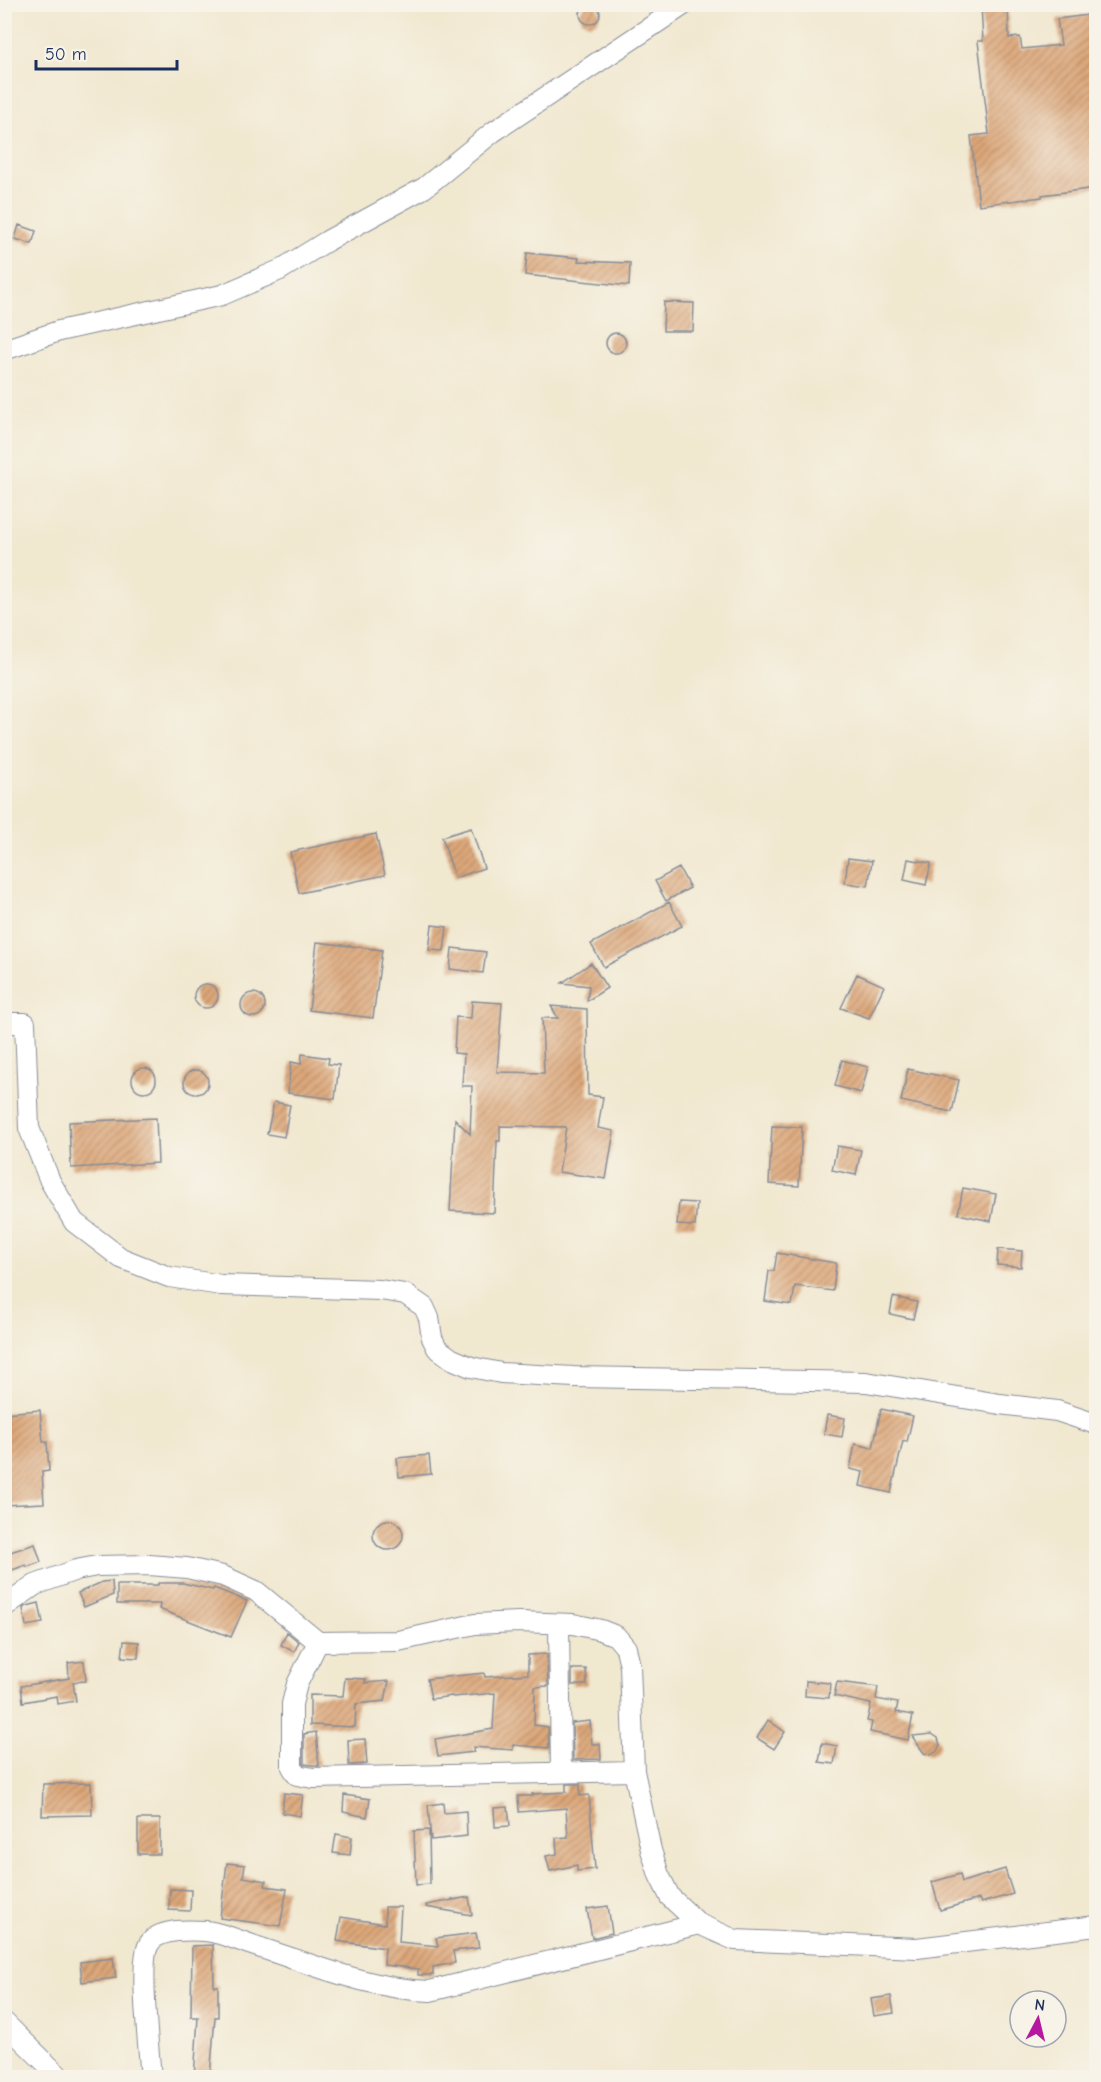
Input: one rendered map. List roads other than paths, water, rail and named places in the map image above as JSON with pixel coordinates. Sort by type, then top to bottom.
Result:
[{"type":"street","points":[[4,350],[60,331],[222,295],[280,270],[327,241],[424,188],[493,132],[686,4]]},
{"type":"street","points":[[4,1023],[25,1023],[29,1128],[50,1181],[74,1222],[121,1258],[169,1276],[220,1285],[380,1290],[405,1294],[424,1307],[437,1348],[452,1359],[471,1367],[501,1373],[585,1377],[866,1382],[1057,1411],[1096,1424]]},
{"type":"street","points":[[4,1607],[35,1585],[87,1568],[149,1565],[187,1568],[223,1576],[256,1592],[318,1642],[398,1641],[475,1624],[519,1622],[559,1624],[601,1630],[616,1636],[626,1648],[630,1666],[634,1771],[651,1850],[659,1875],[670,1898],[699,1924],[735,1940],[917,1948],[1096,1926]]},
{"type":"street","points":[[559,1624],[561,1772]]},
{"type":"street","points":[[318,1642],[297,1684],[292,1704],[292,1767],[297,1775],[313,1778],[634,1771]]},
{"type":"street","points":[[151,2078],[144,1960],[150,1941],[162,1934],[180,1931],[208,1931],[365,1981],[409,1990],[430,1991],[699,1924]]},
{"type":"street","points":[[4,2022],[61,2078]]}]
